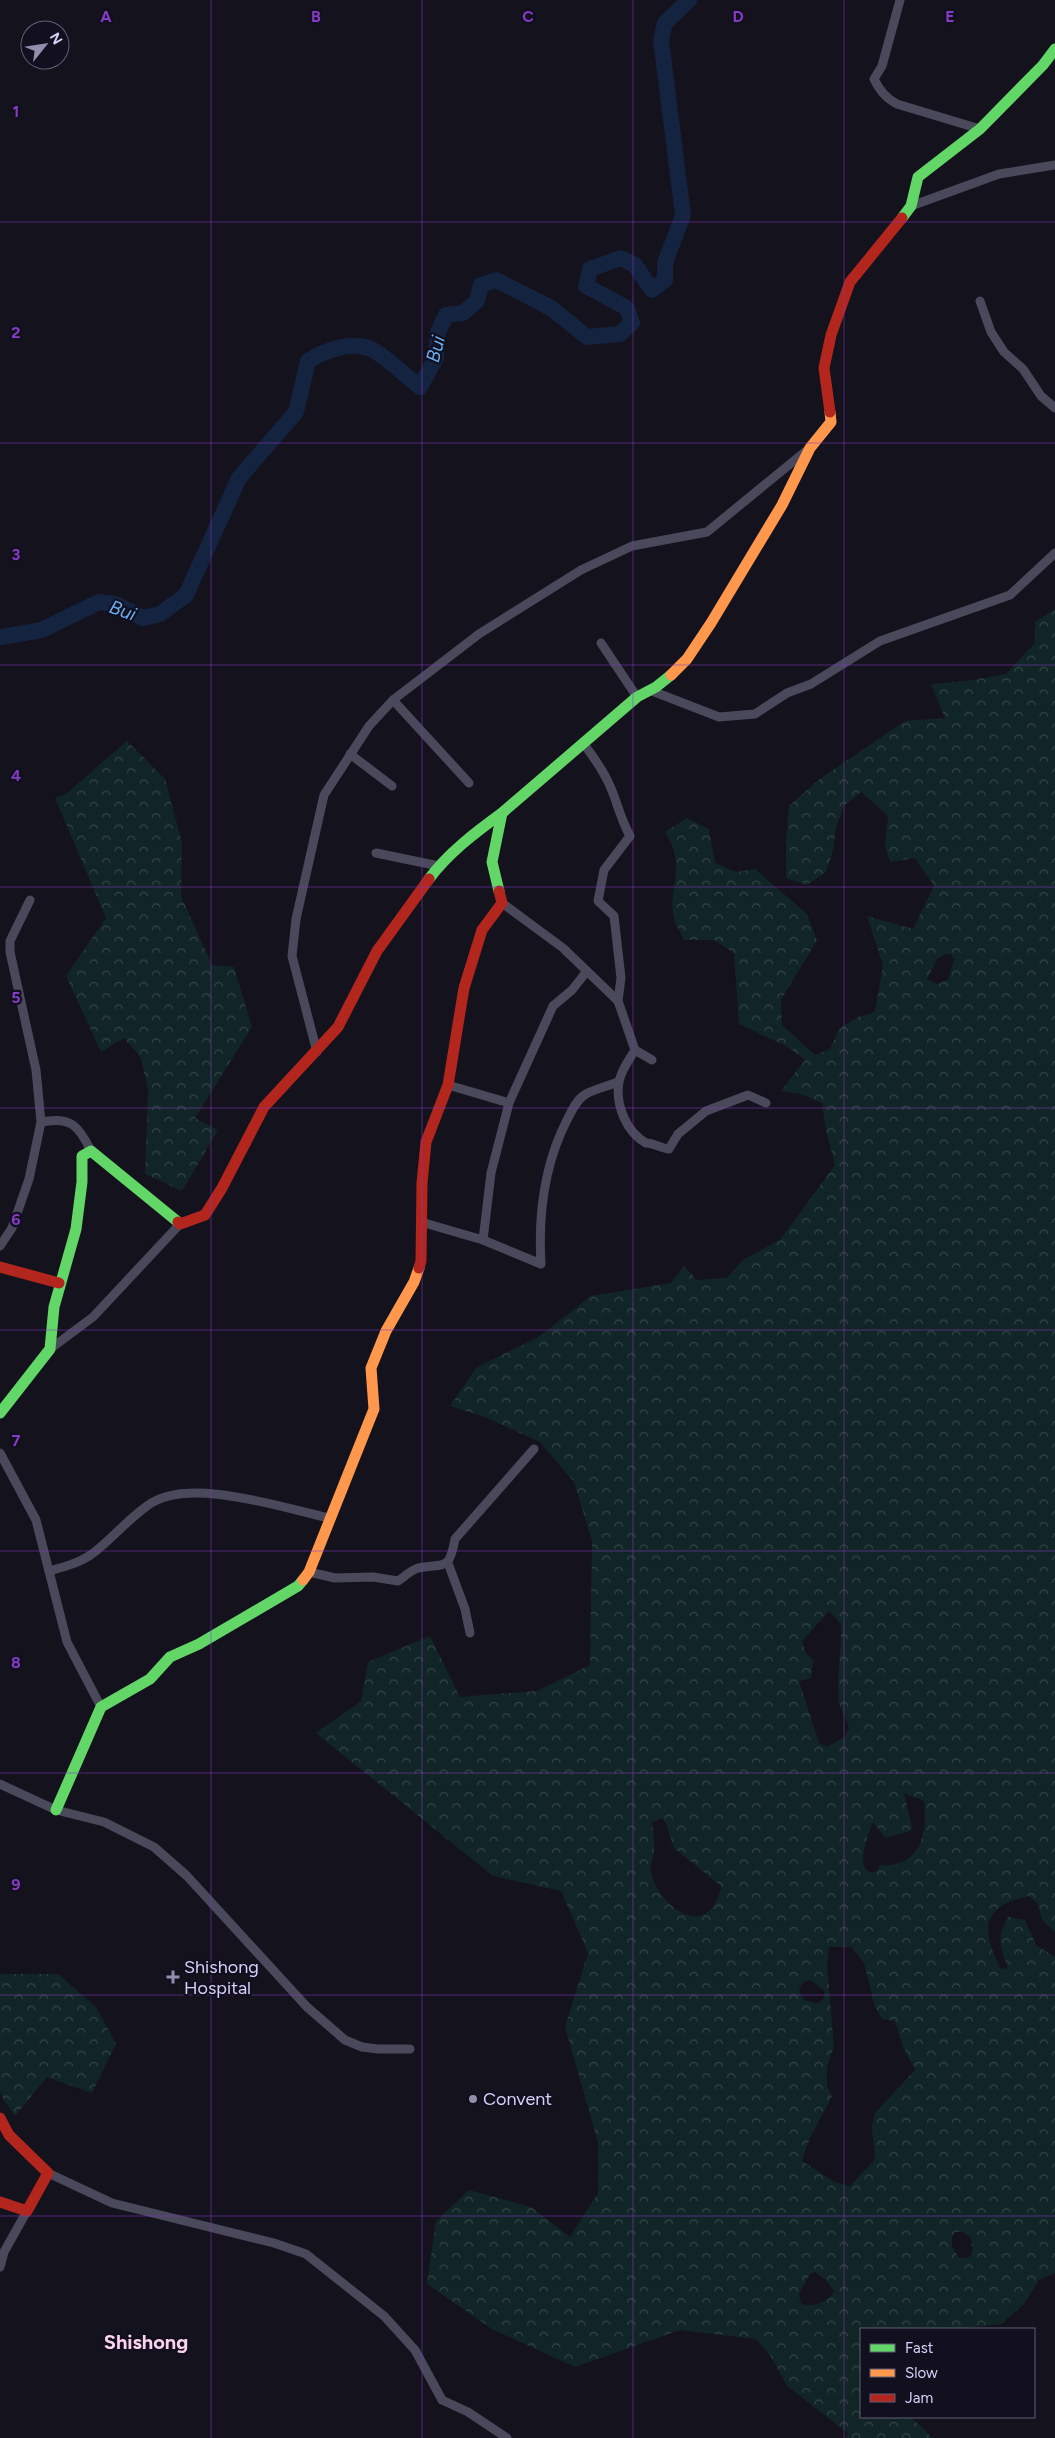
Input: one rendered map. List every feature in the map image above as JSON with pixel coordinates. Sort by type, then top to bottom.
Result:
[{"type":"street","points":[[900,0],[882,66],[874,79],[880,90],[887,98],[898,104],[980,129]]},
{"type":"street","points":[[0,1413],[50,1348],[93,1317],[180,1224],[205,1215],[222,1188],[264,1107],[317,1052],[338,1027],[377,951],[439,866],[637,697],[652,691],[692,654],[711,626],[786,497],[806,451],[820,432],[831,422],[824,368],[831,336],[850,282],[911,206],[918,177],[980,129],[1043,65],[1055,49]]},
{"type":"street","points":[[911,206],[999,174],[1055,165]]},
{"type":"street","points":[[980,301],[992,332],[1004,352],[1023,369],[1041,396],[1055,408]]},
{"type":"street","points":[[317,1052],[292,956],[296,919],[324,795],[369,726],[393,700],[479,634],[581,570],[632,546],[707,532],[806,451]]},
{"type":"street","points":[[652,691],[719,717],[755,714],[787,693],[811,684],[880,641],[1010,595],[1018,590],[1055,553]]},
{"type":"street","points":[[601,643],[637,697]]},
{"type":"street","points":[[393,700],[469,783]]},
{"type":"street","points":[[583,743],[595,758],[610,787],[620,820],[630,836],[604,870],[598,901],[614,916],[620,978],[618,1001],[635,1050],[652,1060]]},
{"type":"street","points":[[350,754],[392,786]]},
{"type":"street","points":[[502,813],[492,862],[502,903],[536,927],[587,970],[618,1001]]},
{"type":"street","points":[[376,853],[439,866]]},
{"type":"street","points":[[0,1246],[12,1228],[29,1179],[41,1122],[36,1070],[10,952],[10,941],[30,900]]},
{"type":"street","points":[[56,1810],[101,1707],[150,1679],[170,1656],[198,1644],[298,1586],[309,1572],[374,1409],[371,1368],[386,1331],[414,1282],[421,1261],[422,1183],[426,1142],[448,1085],[464,988],[482,930],[502,903]]},
{"type":"street","points":[[483,1240],[491,1173],[509,1103],[553,1006],[572,990],[587,970]]},
{"type":"street","points":[[635,1050],[618,1082],[620,1104],[626,1123],[642,1140],[660,1148],[669,1149],[678,1134],[706,1110],[748,1095],[766,1103]]},
{"type":"street","points":[[421,1222],[483,1240],[541,1264],[544,1190],[560,1134],[574,1106],[585,1094],[618,1082]]},
{"type":"street","points":[[448,1085],[509,1103]]},
{"type":"street","points":[[41,1122],[58,1119],[73,1125],[83,1135],[91,1151],[180,1224]]},
{"type":"street","points":[[50,1348],[54,1307],[59,1283],[76,1229],[82,1182],[82,1156],[91,1151]]},
{"type":"street","points":[[0,1267],[59,1283]]},
{"type":"street","points":[[309,1572],[335,1578],[373,1578],[398,1581],[416,1568],[428,1568],[448,1563],[455,1539],[534,1449]]},
{"type":"street","points":[[0,1453],[36,1520],[67,1642],[101,1707]]},
{"type":"street","points":[[49,1571],[73,1564],[91,1554],[149,1504],[166,1496],[186,1492],[210,1492],[329,1518]]},
{"type":"street","points":[[448,1563],[465,1609],[470,1633]]},
{"type":"street","points":[[0,1784],[56,1810],[104,1822],[154,1847],[187,1876],[307,2007],[345,2040],[362,2047],[410,2049]]},
{"type":"street","points":[[0,2118],[9,2135],[48,2173],[112,2203],[274,2243],[306,2254],[384,2316],[415,2350],[442,2400],[468,2412],[507,2438]]},
{"type":"street","points":[[0,2267],[4,2252],[48,2173]]},
{"type":"street","points":[[0,2202],[27,2211]]},
{"type":"green space","points":[[1055,609],[1055,1932],[1042,1920],[1038,1904],[1029,1896],[1013,1900],[1002,1906],[989,1921],[988,1931],[1000,1968],[1008,1969],[1000,1943],[1002,1931],[1008,1917],[1025,1920],[1036,1945],[1055,1957],[1055,2273],[1039,2280],[1024,2304],[1001,2324],[967,2328],[860,2328],[860,2418],[910,2418],[932,2438],[845,2438],[848,2433],[787,2386],[770,2355],[756,2339],[680,2330],[575,2367],[492,2329],[427,2284],[436,2221],[469,2190],[531,2207],[570,2237],[598,2193],[598,2142],[565,2027],[588,1953],[561,1891],[493,1876],[316,1733],[361,1701],[368,1662],[430,1636],[460,1697],[537,1691],[590,1665],[592,1541],[574,1482],[540,1442],[485,1417],[450,1406],[477,1367],[537,1338],[591,1296],[671,1283],[684,1266],[697,1280],[727,1278],[744,1259],[780,1240],[835,1165],[826,1131],[822,1103],[801,1094],[781,1091],[805,1060],[788,1047],[739,1024],[734,953],[714,940],[684,940],[675,922],[673,899],[676,868],[675,857],[672,845],[665,832],[687,818],[709,829],[715,863],[736,872],[755,869],[807,914],[817,940],[781,1000],[782,1025],[815,1055],[830,1049],[839,1029],[858,1017],[875,1012],[883,965],[867,916],[913,929],[934,886],[915,858],[890,862],[885,845],[888,816],[861,792],[844,806],[836,827],[833,850],[826,872],[807,885],[786,878],[786,840],[789,806],[821,778],[905,721],[945,718],[931,684],[967,681],[1006,674],[1035,643],[1035,622]],"holes":[[[945,954],[951,954],[954,960],[948,980],[937,984],[927,979],[937,959]],[[829,1611],[841,1624],[838,1693],[839,1702],[849,1728],[844,1737],[827,1747],[819,1743],[799,1681],[811,1678],[813,1660],[806,1653],[802,1641]],[[904,1793],[924,1801],[924,1825],[918,1847],[913,1855],[904,1861],[880,1865],[876,1872],[869,1871],[865,1867],[863,1861],[865,1844],[873,1822],[885,1838],[908,1832],[912,1828]],[[662,1818],[666,1823],[674,1848],[721,1886],[716,1903],[707,1913],[697,1916],[686,1914],[675,1908],[656,1887],[651,1873],[654,1853],[652,1823]],[[829,1947],[851,1947],[864,1963],[875,2007],[882,2019],[895,2021],[903,2047],[915,2070],[875,2113],[872,2126],[875,2159],[850,2186],[835,2182],[802,2161],[811,2136],[832,2097],[827,2086],[827,2067],[834,2047],[827,1963]],[[810,1980],[825,1991],[823,2000],[817,2003],[804,2000],[799,1991],[802,1983]],[[955,2232],[963,2232],[971,2238],[973,2251],[970,2257],[959,2258],[952,2246],[952,2236]],[[815,2272],[827,2281],[834,2292],[819,2303],[811,2305],[801,2304],[799,2294],[810,2274]]]},
{"type":"green space","points":[[127,741],[165,779],[182,843],[181,896],[212,965],[234,967],[252,1027],[195,1118],[218,1130],[182,1191],[145,1174],[148,1091],[141,1058],[124,1038],[101,1052],[66,976],[106,918],[55,798],[66,794]]},
{"type":"green space","points":[[0,1974],[58,1974],[96,2007],[116,2044],[92,2093],[47,2077],[15,2116],[3,2099],[0,2090]]},
{"type":"waterway","name":"Bui","points":[[0,637],[42,630],[99,602],[115,604],[143,618],[160,614],[186,595],[239,478],[296,412],[308,361],[315,357],[330,350],[347,346],[371,349],[420,387],[436,358],[438,332],[446,315],[463,313],[477,301],[481,285],[496,280],[551,308],[587,337],[620,334],[632,323],[627,308],[586,286],[590,269],[621,258],[635,265],[652,290],[665,280],[665,263],[683,215],[661,40],[665,23],[689,0]]},
{"type":"traffic: fast","points":[[902,218],[911,206],[918,177],[980,129],[1043,65],[1055,49]]},
{"type":"traffic: fast","points":[[429,879],[463,843],[502,813],[637,697],[656,687],[671,675]]},
{"type":"traffic: fast","points":[[499,891],[492,862],[502,813]]},
{"type":"traffic: fast","points":[[0,1413],[50,1349],[54,1307],[76,1229],[82,1182],[82,1156],[91,1151],[178,1222]]},
{"type":"traffic: fast","points":[[56,1810],[101,1707],[150,1679],[170,1657],[199,1644],[298,1586],[303,1580]]},
{"type":"traffic: slow","points":[[671,675],[687,659],[711,623],[782,505],[810,448],[831,422],[830,412]]},
{"type":"traffic: slow","points":[[303,1580],[309,1572],[374,1409],[371,1368],[386,1331],[414,1282],[419,1268]]},
{"type":"traffic: jam","points":[[830,412],[824,368],[831,335],[850,282],[902,218]]},
{"type":"traffic: jam","points":[[178,1222],[180,1224],[205,1215],[222,1188],[264,1107],[338,1027],[377,951],[429,879]]},
{"type":"traffic: jam","points":[[419,1268],[421,1261],[422,1183],[426,1142],[448,1085],[464,988],[482,930],[502,903],[499,891]]},
{"type":"traffic: jam","points":[[0,1267],[59,1283]]},
{"type":"traffic: jam","points":[[0,2118],[9,2135],[48,2173],[27,2211],[0,2202]]},
{"type":"place","name":"Shishong Hospital","points":[[173,1977]]},
{"type":"place","name":"Convent","points":[[473,2099]]},
{"type":"district","name":"Shishong","points":[[146,2342]]}]
